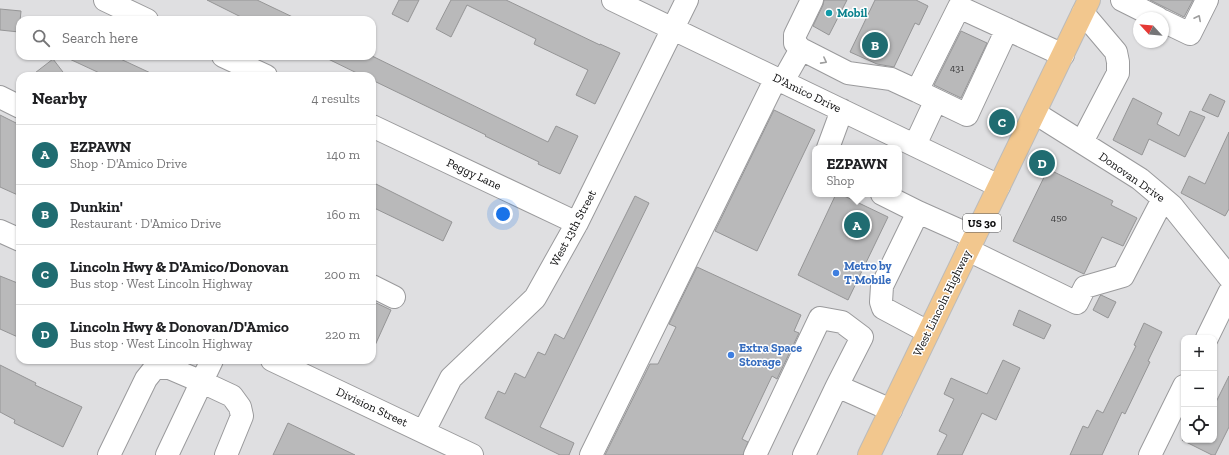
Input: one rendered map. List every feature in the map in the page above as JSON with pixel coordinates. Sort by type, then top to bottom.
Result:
[{"type":"main road","name":"West Lincoln Highway","points":[[869,455],[1086,7]]},
{"type":"street","points":[[105,0],[139,16]]},
{"type":"street","name":"D'Amico Drive","points":[[614,0],[1000,186]]},
{"type":"street","name":"West 13th Street","points":[[424,432],[451,378],[535,298],[577,223],[687,0]]},
{"type":"street","points":[[812,0],[795,35],[795,43],[801,49],[848,73],[891,78],[967,115],[1007,29]]},
{"type":"street","points":[[1122,0],[1146,12]]},
{"type":"street","points":[[1169,24],[1190,34],[1207,0]]},
{"type":"street","points":[[915,145],[926,95],[956,3],[1063,55]]},
{"type":"street","points":[[1082,142],[1118,73],[1116,52],[1086,7]]},
{"type":"street","points":[[592,455],[780,80],[801,49]]},
{"type":"street","points":[[232,60],[257,72]]},
{"type":"street","points":[[0,97],[16,105]]},
{"type":"street","points":[[829,145],[842,110]]},
{"type":"street","name":"Donovan Drive","points":[[1035,112],[1140,179],[1172,206],[1229,277]]},
{"type":"street","name":"Peggy Lane","points":[[376,128],[577,223]]},
{"type":"street","points":[[888,197],[918,212],[971,244],[1077,303],[1085,287],[1123,276],[1163,199]]},
{"type":"street","points":[[918,212],[882,286],[881,302],[883,308],[928,332]]},
{"type":"street","points":[[0,231],[16,238]]},
{"type":"street","points":[[376,288],[394,297]]},
{"type":"street","points":[[1208,335],[1229,293]]},
{"type":"street","points":[[755,455],[820,318],[842,322],[862,337],[804,455]]},
{"type":"street","points":[[167,455],[210,364]]},
{"type":"street","name":"Division Street","points":[[280,364],[472,455]]},
{"type":"street","points":[[109,455],[146,379],[154,369],[167,367],[232,396],[240,407],[242,416],[226,455]]},
{"type":"street","points":[[838,386],[891,410]]},
{"type":"street","points":[[1150,455],[1181,392]]},
{"type":"building","points":[[207,0],[257,0],[291,16],[239,16]]},
{"type":"building","points":[[399,0],[419,0],[408,22],[392,14]]},
{"type":"building","points":[[451,0],[506,0],[620,53],[595,104],[576,95],[588,70],[534,44],[536,39],[467,5],[451,37],[436,29]]},
{"type":"building","name":"Mobil","points":[[824,0],[847,0],[829,35],[813,26]]},
{"type":"building","points":[[875,0],[916,0],[928,6],[919,25],[915,23],[894,67],[877,64],[850,52]]},
{"type":"building","points":[[1150,0],[1193,0],[1184,17]]},
{"type":"building","points":[[0,9],[21,11],[21,16],[16,16],[16,32],[0,30]]},
{"type":"building","points":[[961,31],[987,43],[961,98],[934,85]]},
{"type":"building","points":[[376,58],[548,142],[556,126],[578,136],[560,174],[538,164],[539,162],[485,136],[486,135],[376,82],[376,72],[355,72],[330,60],[376,60]]},
{"type":"building","points":[[54,60],[63,72],[36,72]]},
{"type":"building","points":[[72,60],[123,60],[148,72],[97,72]]},
{"type":"building","points":[[1210,94],[1225,101],[1218,117],[1202,110]]},
{"type":"building","points":[[1133,98],[1162,113],[1157,124],[1179,136],[1190,111],[1205,117],[1185,157],[1149,139],[1142,155],[1113,140]]},
{"type":"building","points":[[774,110],[815,130],[757,251],[715,231]]},
{"type":"building","points":[[0,115],[16,123],[16,194],[0,187]]},
{"type":"building","points":[[1229,132],[1229,209],[1225,216],[1181,193],[1189,176],[1205,184]]},
{"type":"building","points":[[1048,169],[1113,201],[1111,205],[1137,218],[1123,246],[1102,237],[1084,274],[1013,241]]},
{"type":"building","points":[[376,184],[452,222],[443,241],[376,209]]},
{"type":"building","points":[[635,196],[649,203],[540,427],[574,443],[569,455],[560,455],[485,418],[498,391],[505,394],[515,373],[525,378],[538,352],[545,355],[555,334],[564,339]]},
{"type":"building","points":[[835,197],[846,197],[888,217],[848,300],[798,275]]},
{"type":"building","points":[[697,267],[801,315],[794,331],[799,333],[777,379],[772,376],[742,439],[748,442],[743,455],[605,455],[650,364],[658,364],[676,327],[669,324]]},
{"type":"building","points":[[0,276],[16,282],[16,336],[0,329]]},
{"type":"building","points":[[1101,295],[1116,302],[1108,318],[1093,310]]},
{"type":"building","points":[[376,303],[391,310],[376,343]]},
{"type":"building","points":[[1019,310],[1051,325],[1044,339],[1013,325]]},
{"type":"building","points":[[1144,323],[1162,332],[1148,361],[1150,362],[1125,414],[1122,412],[1102,455],[1070,455],[1083,426],[1088,428],[1097,410],[1103,413],[1136,346],[1134,345]]},
{"type":"building","points":[[1003,360],[1020,368],[996,420],[982,413],[962,455],[937,455],[947,435],[939,431],[954,399],[944,394],[951,378],[987,394]]},
{"type":"building","points":[[0,365],[36,383],[35,385],[82,407],[63,447],[14,423],[15,420],[0,412]]},
{"type":"building","points":[[1229,376],[1229,427],[1215,455],[1212,455],[1188,443],[1217,443],[1217,400]]},
{"type":"building","points":[[288,423],[355,455],[273,455]]},
{"type":"place","name":"Mobil","points":[[829,13]]},
{"type":"place","name":"Dunkin'","points":[[875,45]]},
{"type":"place","name":"Lincoln Hwy & D'Amico/Donovan","points":[[1002,122]]},
{"type":"place","name":"Lincoln Hwy & Donovan/D'Amico","points":[[1042,163]]},
{"type":"place","name":"EZPAWN","points":[[857,225]]},
{"type":"place","name":"Metro by T-Mobile","points":[[836,273]]},
{"type":"place","name":"Extra Space Storage","points":[[731,355]]}]
